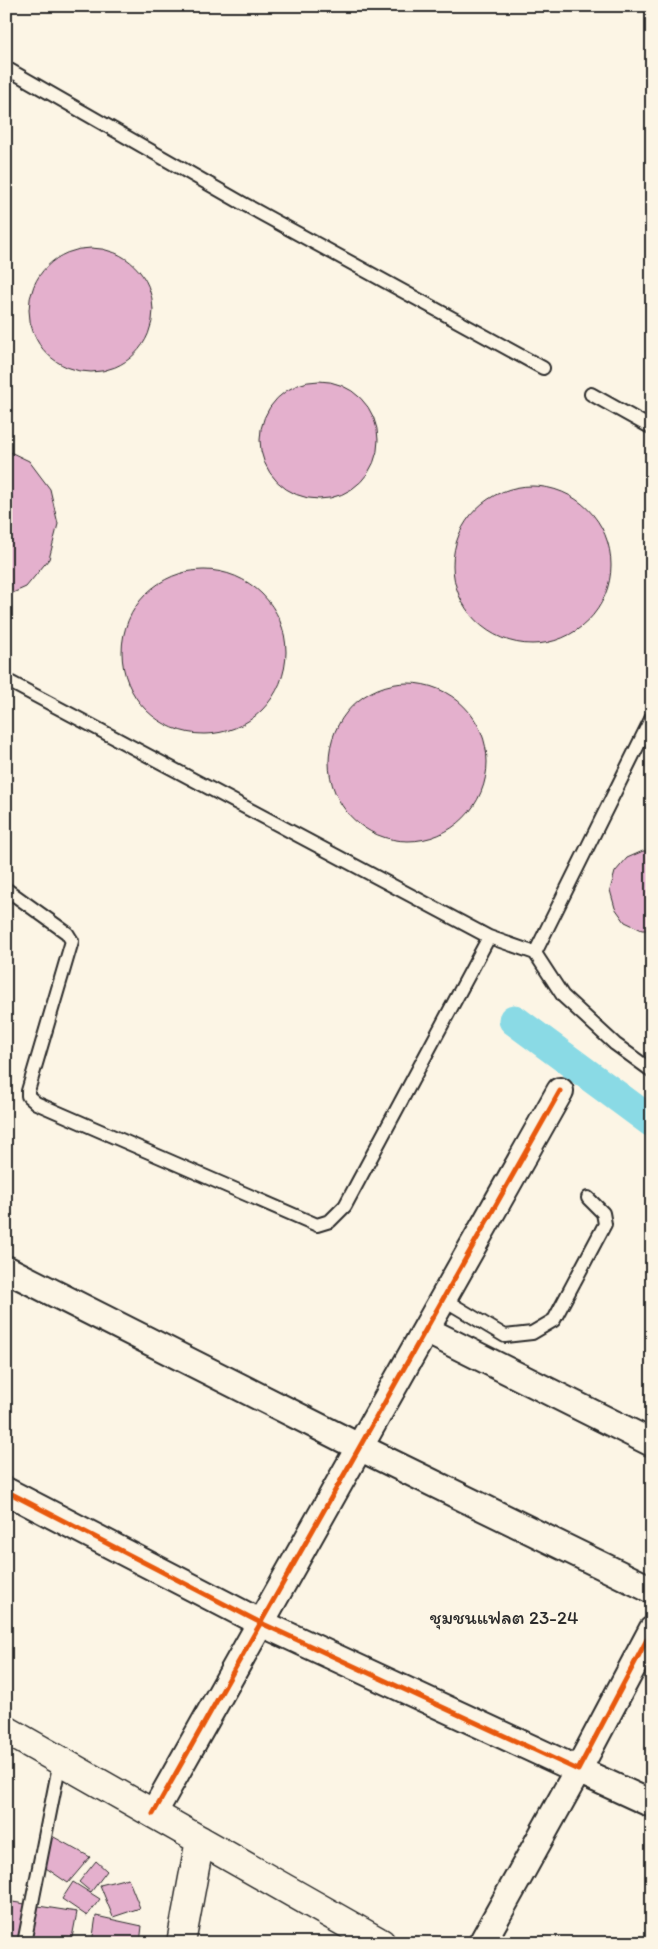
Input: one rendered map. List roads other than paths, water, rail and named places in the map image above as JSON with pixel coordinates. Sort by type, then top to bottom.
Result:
[{"type":"main road","points":[[6,1730],[382,1943]]},
{"type":"main road","points":[[181,1943],[200,1840]]},
{"type":"street","points":[[153,1814],[560,1091]]},
{"type":"street","points":[[6,1269],[359,1448],[652,1590]]},
{"type":"street","points":[[426,1330],[652,1443]]},
{"type":"street","points":[[6,1491],[261,1623],[652,1804]]},
{"type":"street","points":[[482,1943],[578,1770],[652,1630]]},
{"type":"lane","points":[[6,68],[242,203],[543,368]]},
{"type":"lane","points":[[591,394],[652,428]]},
{"type":"lane","points":[[6,680],[489,937],[535,953],[563,996],[615,1044],[652,1071]]},
{"type":"lane","points":[[535,953],[652,717]]},
{"type":"lane","points":[[6,889],[67,933],[72,941],[28,1091],[31,1099],[36,1104],[317,1225],[330,1221],[345,1206],[489,937]]},
{"type":"lane","points":[[443,1299],[505,1336],[532,1333],[554,1320],[605,1224],[603,1214],[588,1198]]},
{"type":"lane","points":[[24,1943],[60,1761]]},
{"type":"waterway","points":[[514,1020],[652,1122]]},
{"type":"district","name":"ชุมชนแฟลต 23-24","points":[[504,1617]]}]
